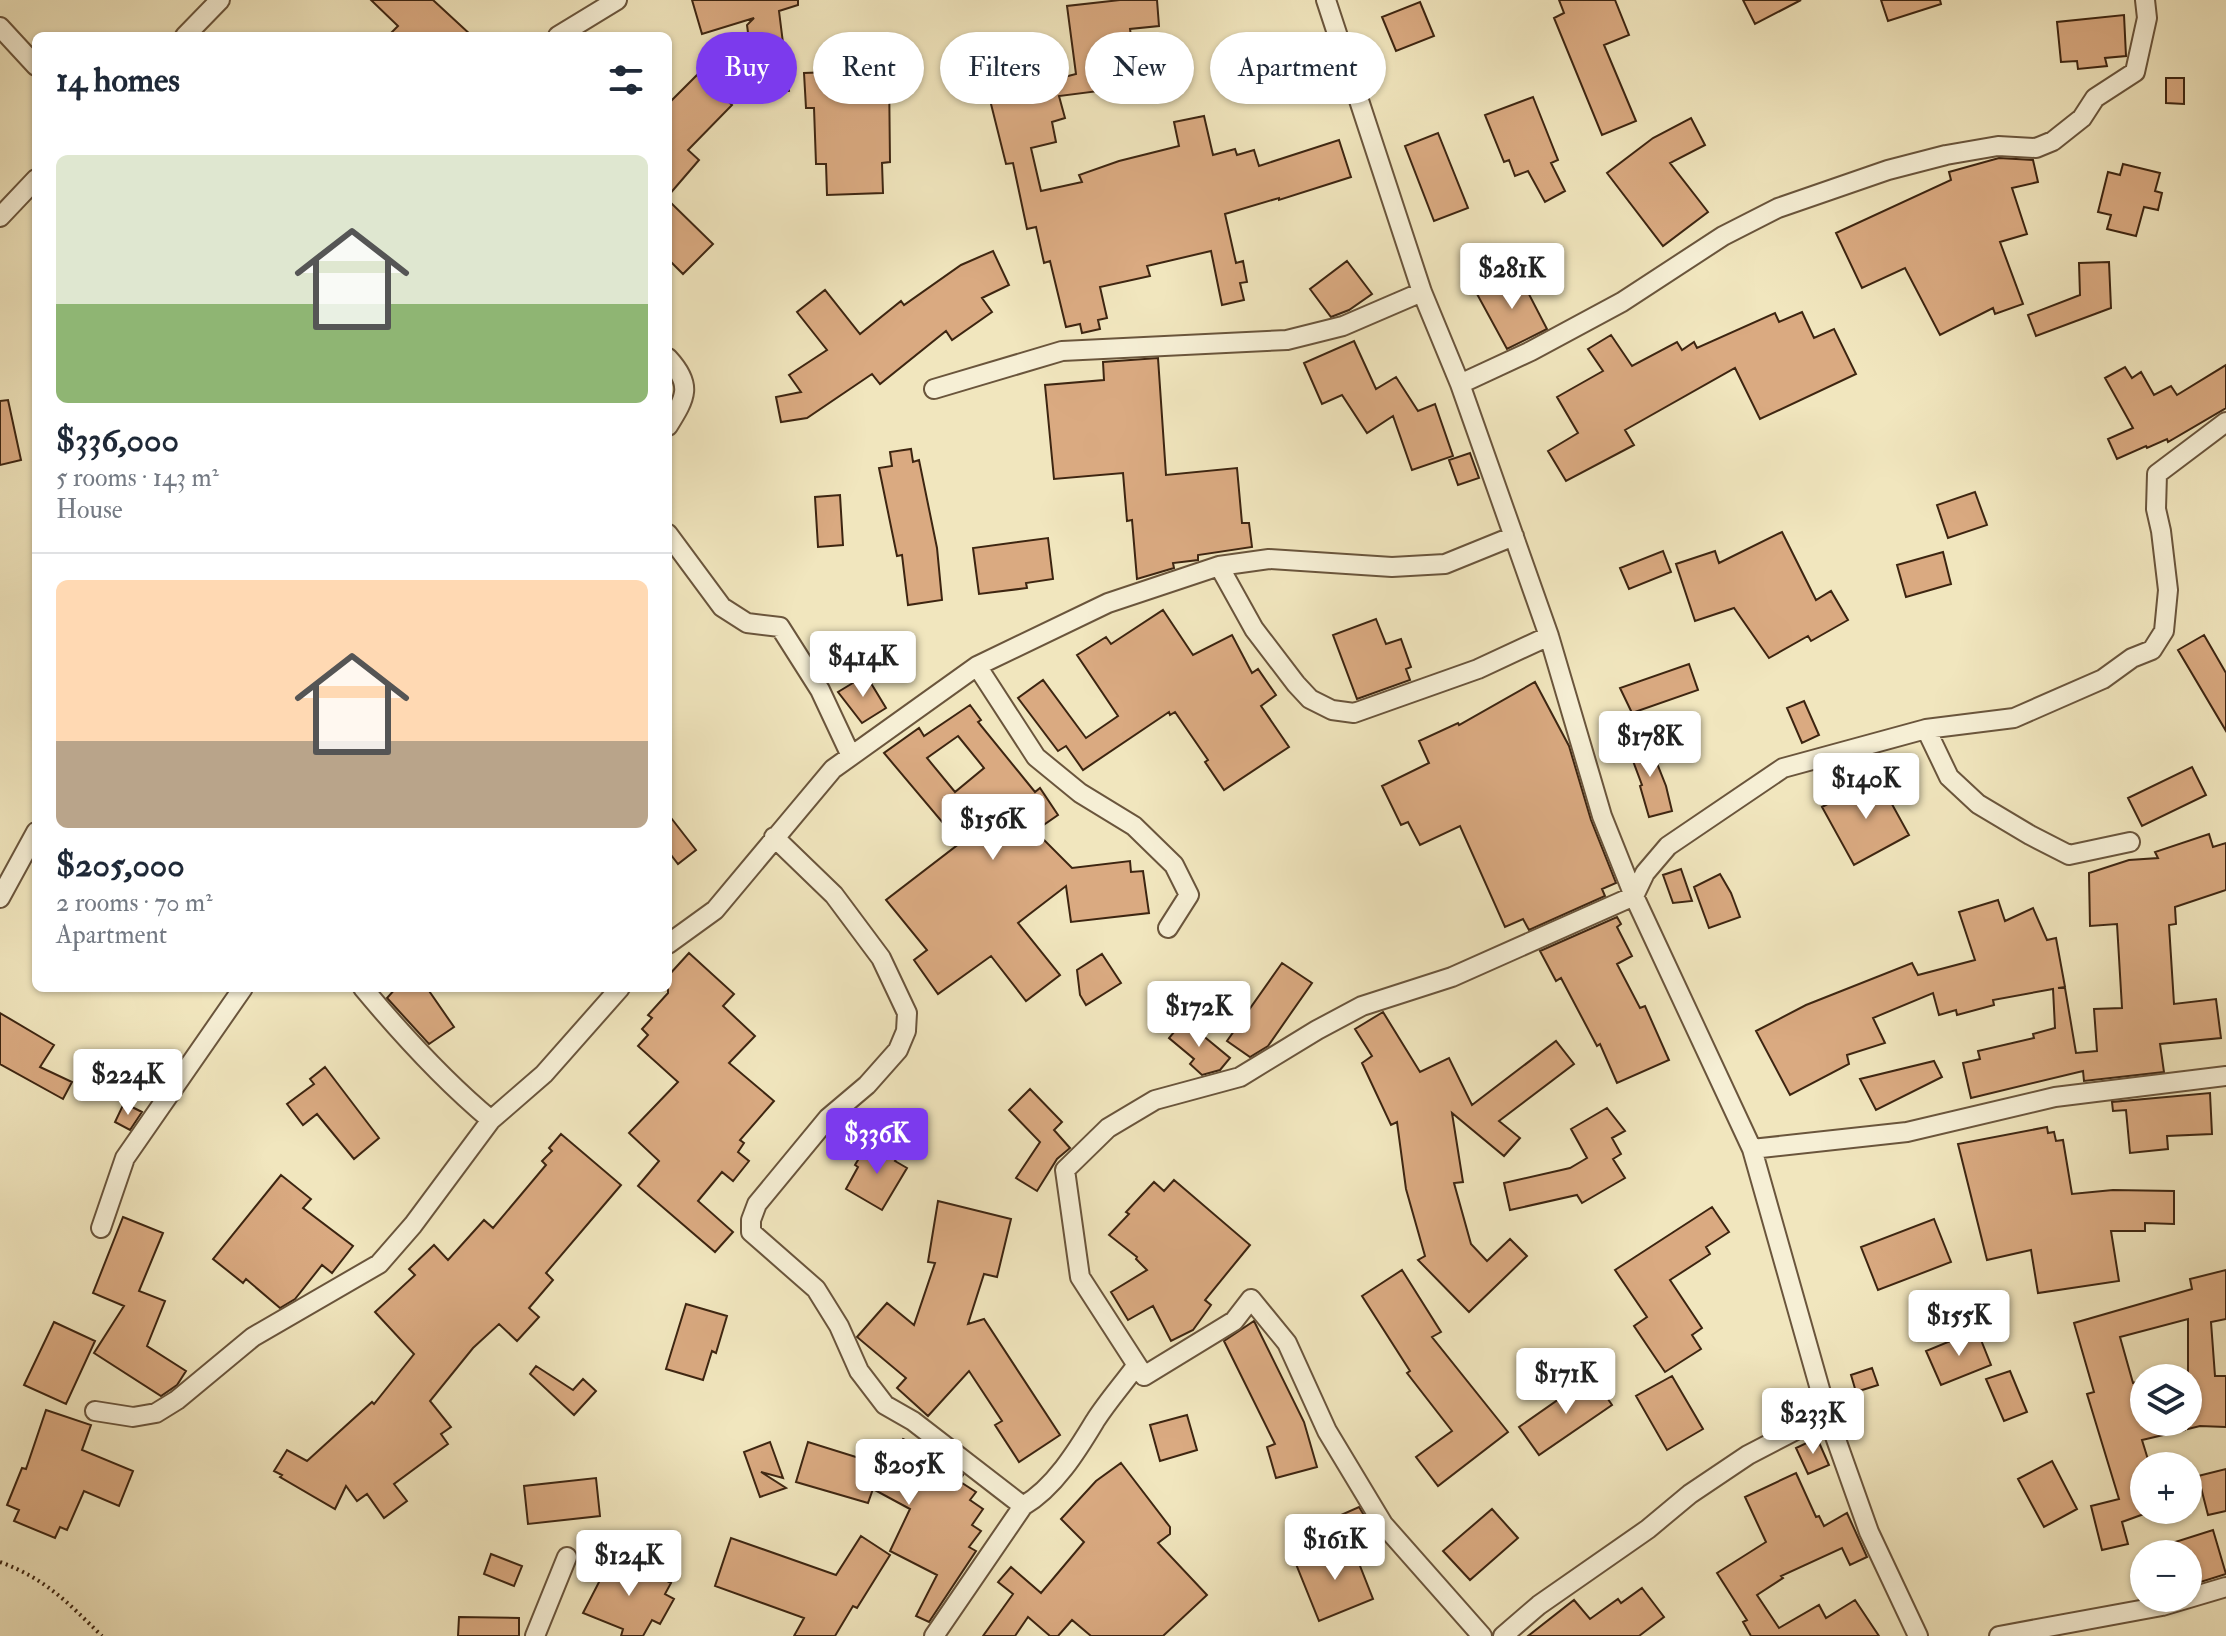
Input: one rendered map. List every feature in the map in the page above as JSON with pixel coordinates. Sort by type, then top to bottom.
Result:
[{"type":"street","points":[[189,32],[220,0]]},
{"type":"street","points":[[565,32],[617,0]]},
{"type":"street","points":[[1326,0],[1422,292],[1460,384],[1549,636],[1602,816],[1634,896],[1752,1149],[1827,1414],[1869,1532],[1918,1636]]},
{"type":"street","points":[[1460,384],[1531,351],[1622,302],[1723,236],[1778,208],[1888,170],[1946,155],[1998,146],[2036,148],[2053,141],[2082,118],[2095,98],[2135,72],[2147,18],[2145,0]]},
{"type":"street","points":[[0,27],[32,62]]},
{"type":"street","points":[[0,217],[32,183]]},
{"type":"street","points":[[934,389],[1062,351],[1287,340],[1343,326],[1422,292]]},
{"type":"street","points":[[672,362],[681,372],[685,387],[682,404],[672,420]]},
{"type":"street","points":[[1482,1636],[1383,1524],[1327,1431],[1287,1343],[1251,1299],[1234,1321],[1144,1376],[1080,1277],[1065,1170],[1108,1128],[1155,1100],[1240,1077],[1362,1006],[1452,977],[1634,896],[1645,873],[1668,846],[1783,768],[1926,729],[2014,718],[2103,679],[2132,658],[2152,650],[2164,631],[2168,590],[2156,509],[2157,474],[2226,422]]},
{"type":"street","points":[[672,941],[715,910],[833,769],[977,666],[1108,603],[1219,566],[1269,559],[1392,567],[1445,564],[1514,536]]},
{"type":"street","points":[[672,539],[722,607],[747,623],[780,627],[820,690],[851,756]]},
{"type":"street","points":[[1219,566],[1254,629],[1296,684],[1310,699],[1332,710],[1354,713],[1373,707],[1478,669],[1549,636]]},
{"type":"street","points":[[977,666],[1036,757],[1080,793],[1134,826],[1174,865],[1189,895],[1168,928]]},
{"type":"street","points":[[1926,729],[1949,777],[1978,804],[2030,835],[2069,855],[2130,842]]},
{"type":"street","points":[[774,837],[834,895],[881,958],[907,1013],[906,1031],[898,1050],[867,1085],[828,1118],[757,1204],[751,1220],[751,1232],[816,1289],[839,1326],[859,1371],[885,1405],[913,1421],[1023,1506]]},
{"type":"street","points":[[0,898],[32,839]]},
{"type":"street","points":[[101,1228],[125,1158],[240,992]]},
{"type":"street","points":[[366,992],[453,1088],[491,1120]]},
{"type":"street","points":[[95,1411],[133,1417],[156,1413],[177,1400],[253,1337],[379,1264],[413,1225],[491,1120],[544,1074],[616,992]]},
{"type":"street","points":[[1752,1149],[1907,1132],[2055,1097],[2226,1076]]},
{"type":"street","points":[[934,1636],[1023,1506],[1037,1498],[1085,1441],[1096,1420],[1136,1366]]},
{"type":"street","points":[[1503,1636],[1539,1605],[1648,1529],[1690,1494],[1748,1455],[1827,1414]]},
{"type":"street","points":[[535,1636],[567,1557]]},
{"type":"street","points":[[1999,1636],[2162,1606],[2226,1587]]},
{"type":"path","points":[[0,1562],[53,1588],[102,1636]]},
{"type":"building","points":[[371,0],[433,0],[468,32],[392,32],[398,26]]},
{"type":"building","points":[[692,0],[798,0],[798,5],[779,11],[782,32],[748,32],[747,25],[754,18],[701,32]]},
{"type":"building","points":[[1120,0],[1157,0],[1159,26],[1130,29],[1130,32],[1085,32],[1085,93],[1069,95],[1069,76],[1076,74],[1067,6]]},
{"type":"building","points":[[1559,0],[1615,0],[1629,35],[1604,45],[1636,121],[1602,135],[1554,18],[1564,13]]},
{"type":"building","points":[[1743,0],[1801,0],[1755,24]]},
{"type":"building","points":[[1881,0],[1940,0],[1941,4],[1888,21]]},
{"type":"building","points":[[1420,2],[1434,36],[1396,51],[1382,17]]},
{"type":"building","points":[[2124,15],[2126,56],[2105,58],[2107,66],[2078,69],[2077,61],[2061,62],[2057,22]]},
{"type":"building","points":[[804,73],[813,73],[813,104],[889,104],[890,162],[882,163],[883,193],[827,195],[826,164],[816,164],[814,108],[806,108]]},
{"type":"building","points":[[696,76],[696,104],[732,105],[688,150],[699,160],[672,191],[672,100]]},
{"type":"building","points":[[2166,78],[2184,78],[2184,104],[2166,103]]},
{"type":"building","points":[[1533,97],[1558,160],[1551,163],[1565,191],[1545,202],[1528,171],[1515,176],[1509,160],[1504,162],[1485,115]]},
{"type":"building","points":[[991,104],[1061,104],[1065,118],[1052,122],[1056,142],[1031,148],[1041,191],[1082,182],[1079,175],[1119,161],[1179,146],[1174,122],[1204,116],[1213,155],[1235,149],[1237,155],[1254,150],[1259,166],[1339,140],[1351,177],[1225,214],[1236,263],[1243,261],[1247,282],[1240,283],[1244,300],[1222,305],[1211,251],[1147,266],[1150,276],[1100,287],[1107,318],[1098,320],[1100,329],[1082,333],[1080,324],[1066,327],[1050,261],[1044,263],[1036,227],[1027,229],[1013,163],[1006,164]]},
{"type":"building","points":[[1691,118],[1705,145],[1670,163],[1708,212],[1663,246],[1607,173],[1653,138]]},
{"type":"building","points":[[1438,133],[1468,208],[1434,221],[1405,146]]},
{"type":"building","points":[[1999,158],[2033,160],[2038,182],[2012,188],[2027,234],[2000,242],[2023,304],[1995,314],[1993,308],[1940,335],[1905,268],[1862,288],[1836,233],[1951,180],[1949,172]]},
{"type":"building","points":[[2123,164],[2160,173],[2155,191],[2162,193],[2158,210],[2144,207],[2136,236],[2107,229],[2111,215],[2098,212],[2108,172],[2120,175]]},
{"type":"building","points":[[672,204],[713,244],[683,274],[672,263]]},
{"type":"building","points":[[993,251],[1009,285],[982,298],[992,312],[952,340],[946,331],[880,384],[872,374],[807,418],[781,422],[776,397],[801,392],[789,375],[827,350],[797,312],[825,290],[860,334],[901,301],[904,305],[961,265]]},
{"type":"building","points":[[1347,261],[1372,294],[1349,310],[1331,317],[1310,289]]},
{"type":"building","points":[[2109,262],[2111,308],[2036,336],[2028,315],[2080,295],[2079,263]]},
{"type":"building","points":[[1518,273],[1547,329],[1507,349],[1477,294]]},
{"type":"building","points":[[1802,312],[1814,338],[1834,329],[1856,374],[1760,419],[1735,368],[1625,430],[1634,445],[1566,481],[1548,451],[1578,433],[1557,397],[1603,371],[1588,349],[1611,335],[1632,366],[1677,342],[1682,350],[1694,342],[1697,348],[1775,313],[1779,322]]},
{"type":"building","points":[[1354,341],[1376,389],[1396,377],[1418,411],[1435,404],[1453,456],[1412,470],[1393,416],[1367,433],[1342,395],[1322,404],[1304,363]]},
{"type":"building","points":[[1158,358],[1166,475],[1237,468],[1242,523],[1249,523],[1252,547],[1198,555],[1198,560],[1173,563],[1174,568],[1137,579],[1132,520],[1127,521],[1123,473],[1054,479],[1045,385],[1104,380],[1103,362]]},
{"type":"building","points":[[2226,365],[2226,408],[2168,442],[2167,439],[2146,446],[2117,459],[2108,439],[2133,428],[2105,378],[2125,367],[2132,378],[2141,372],[2154,395],[2171,386],[2177,395]]},
{"type":"building","points":[[8,400],[21,460],[0,465],[0,401]]},
{"type":"building","points":[[911,449],[913,462],[919,460],[937,548],[942,600],[908,605],[902,555],[897,556],[879,468],[892,466],[890,452]]},
{"type":"building","points":[[1470,453],[1479,478],[1458,485],[1449,460]]},
{"type":"building","points":[[1975,492],[1987,525],[1948,538],[1937,505]]},
{"type":"building","points":[[840,495],[843,545],[818,547],[815,497]]},
{"type":"building","points":[[1782,532],[1816,600],[1831,591],[1848,620],[1811,641],[1808,636],[1769,658],[1734,608],[1695,621],[1676,564],[1715,551],[1719,563]]},
{"type":"building","points":[[1048,538],[1053,579],[1026,583],[1027,588],[979,594],[973,548]]},
{"type":"building","points":[[1663,551],[1671,572],[1629,589],[1620,568]]},
{"type":"building","points":[[1943,552],[1951,584],[1906,597],[1897,565]]},
{"type":"building","points":[[1163,610],[1193,655],[1232,635],[1252,673],[1258,669],[1276,695],[1261,706],[1289,747],[1224,790],[1205,762],[1208,760],[1175,712],[1170,715],[1169,712],[1083,770],[1066,746],[1058,751],[1018,698],[1043,680],[1086,738],[1118,716],[1077,655],[1106,637],[1111,644]]},
{"type":"building","points":[[1376,619],[1386,644],[1401,639],[1411,667],[1406,669],[1410,680],[1357,699],[1333,635]]},
{"type":"building","points":[[2204,635],[2226,673],[2226,731],[2178,650]]},
{"type":"building","points":[[1689,664],[1698,690],[1632,713],[1620,688]]},
{"type":"building","points":[[866,675],[886,708],[862,723],[838,692]]},
{"type":"building","points":[[1535,682],[1569,746],[1591,820],[1616,883],[1602,889],[1605,896],[1529,930],[1523,919],[1505,927],[1460,826],[1420,845],[1408,822],[1401,825],[1382,786],[1429,763],[1419,741],[1459,725]]},
{"type":"building","points":[[1804,701],[1819,735],[1802,743],[1787,708]]},
{"type":"building","points":[[970,705],[981,720],[978,722],[1035,792],[1040,788],[1058,815],[1035,831],[1072,868],[1130,861],[1131,872],[1143,871],[1149,913],[1071,922],[1066,886],[1018,923],[1060,975],[1026,1001],[991,956],[938,994],[914,960],[927,950],[886,900],[960,843],[884,753],[919,728],[924,736]],"holes":[[[958,736],[984,768],[955,792],[927,758]]]},
{"type":"building","points":[[1647,738],[1666,786],[1672,811],[1649,817],[1642,785],[1627,745]]},
{"type":"building","points":[[2192,767],[2206,795],[2142,826],[2128,798]]},
{"type":"building","points":[[1877,777],[1909,835],[1854,865],[1822,807]]},
{"type":"building","points":[[672,819],[696,850],[678,864],[672,856]]},
{"type":"building","points":[[2209,834],[2213,847],[2226,843],[2226,890],[2175,907],[2176,924],[2169,925],[2174,1004],[2216,999],[2221,1038],[2160,1044],[2164,1072],[2084,1081],[2083,1071],[1971,1098],[1963,1063],[1980,1059],[1978,1051],[2034,1038],[2033,1034],[2055,1028],[2053,989],[1993,1000],[1994,1005],[1957,1015],[1956,1010],[1939,1015],[1933,993],[1873,1018],[1885,1043],[1847,1055],[1849,1064],[1790,1095],[1756,1031],[1806,1005],[1912,963],[1918,975],[1975,960],[1959,912],[1998,900],[2005,921],[2033,908],[2047,940],[2056,938],[2065,987],[2058,988],[2065,988],[2076,1053],[2097,1051],[2094,1009],[2122,1008],[2117,924],[2090,926],[2089,873],[2129,860],[2158,858],[2155,852]]},
{"type":"building","points":[[1681,869],[1692,901],[1673,903],[1663,875]]},
{"type":"building","points":[[1720,874],[1740,917],[1709,928],[1694,887]]},
{"type":"building","points":[[1617,917],[1621,924],[1617,927],[1632,956],[1617,964],[1640,1008],[1645,1006],[1669,1060],[1617,1083],[1600,1044],[1597,1046],[1561,978],[1556,981],[1540,951]]},
{"type":"building","points":[[689,953],[734,994],[723,1006],[755,1036],[729,1063],[774,1101],[740,1140],[744,1143],[738,1152],[749,1161],[733,1181],[722,1172],[698,1201],[733,1232],[715,1252],[638,1186],[659,1161],[629,1133],[678,1082],[638,1046],[648,1035],[642,1029],[652,1018],[648,1015],[668,992],[672,992],[672,972]]},
{"type":"building","points":[[1102,954],[1121,983],[1086,1005],[1080,995],[1077,970]]},
{"type":"building","points":[[1282,963],[1312,983],[1268,1046],[1250,1057],[1227,1041]]},
{"type":"building","points":[[392,992],[430,992],[454,1027],[429,1044],[387,998]]},
{"type":"building","points":[[1383,1012],[1420,1072],[1449,1058],[1472,1105],[1556,1041],[1574,1064],[1499,1121],[1520,1138],[1504,1156],[1452,1113],[1463,1182],[1454,1183],[1471,1244],[1487,1261],[1510,1239],[1527,1256],[1469,1312],[1418,1260],[1425,1256],[1406,1189],[1397,1122],[1391,1125],[1362,1063],[1372,1056],[1355,1029]]},
{"type":"building","points":[[0,1013],[54,1045],[40,1067],[72,1082],[63,1099],[0,1064]]},
{"type":"building","points":[[1184,1020],[1230,1058],[1220,1070],[1202,1075],[1190,1064],[1194,1059],[1169,1038]]},
{"type":"building","points":[[1934,1061],[1942,1077],[1876,1110],[1860,1079]]},
{"type":"building","points":[[325,1067],[379,1138],[354,1159],[317,1114],[303,1125],[287,1104],[314,1084],[310,1079]]},
{"type":"building","points":[[1030,1089],[1062,1122],[1054,1130],[1070,1148],[1057,1159],[1037,1191],[1016,1178],[1040,1142],[1009,1110]]},
{"type":"building","points":[[2210,1093],[2212,1134],[2167,1136],[2168,1149],[2130,1153],[2126,1110],[2113,1111],[2112,1102]]},
{"type":"building","points":[[124,1103],[142,1112],[130,1130],[115,1122]]},
{"type":"building","points":[[1607,1108],[1625,1131],[1612,1138],[1621,1154],[1613,1159],[1625,1178],[1582,1203],[1577,1195],[1510,1210],[1504,1183],[1570,1168],[1587,1158],[1571,1129]]},
{"type":"building","points":[[2047,1127],[2048,1133],[2054,1132],[2056,1141],[2063,1140],[2072,1194],[2113,1190],[2174,1191],[2174,1224],[2145,1223],[2145,1231],[2111,1231],[2119,1281],[2038,1293],[2031,1250],[1987,1260],[1958,1144]]},
{"type":"building","points":[[561,1134],[621,1185],[546,1273],[553,1280],[529,1308],[539,1317],[517,1341],[499,1324],[473,1348],[430,1401],[451,1427],[441,1434],[448,1444],[394,1484],[407,1501],[384,1518],[367,1494],[357,1501],[346,1486],[335,1509],[280,1477],[282,1475],[274,1471],[287,1450],[307,1461],[372,1402],[374,1404],[414,1354],[375,1312],[415,1275],[409,1269],[434,1245],[448,1260],[484,1220],[493,1228],[546,1165],[542,1161],[552,1151],[549,1148]]},
{"type":"building","points":[[879,1143],[899,1155],[895,1161],[907,1168],[882,1210],[846,1189],[867,1145],[875,1150]]},
{"type":"building","points":[[281,1175],[311,1199],[303,1208],[353,1246],[332,1273],[322,1265],[295,1299],[280,1308],[246,1279],[243,1283],[213,1259]]},
{"type":"building","points":[[1174,1180],[1250,1245],[1205,1300],[1211,1305],[1193,1330],[1171,1341],[1153,1306],[1128,1320],[1111,1292],[1147,1270],[1137,1257],[1109,1235],[1154,1182],[1164,1191]]},
{"type":"building","points":[[938,1201],[1011,1219],[997,1277],[984,1274],[968,1324],[984,1319],[1060,1435],[1019,1462],[995,1425],[1002,1421],[969,1371],[928,1416],[897,1388],[906,1378],[857,1337],[887,1303],[914,1325],[935,1263],[928,1262]]},
{"type":"building","points":[[1712,1207],[1729,1232],[1706,1247],[1710,1254],[1670,1280],[1702,1328],[1692,1335],[1701,1349],[1665,1372],[1634,1326],[1647,1317],[1615,1270]]},
{"type":"building","points":[[123,1217],[163,1233],[139,1291],[165,1301],[147,1346],[186,1371],[177,1385],[161,1396],[94,1353],[124,1306],[93,1293]]},
{"type":"building","points":[[1934,1219],[1951,1262],[1878,1290],[1861,1247]]},
{"type":"building","points":[[1402,1270],[1441,1332],[1432,1337],[1508,1432],[1438,1486],[1416,1457],[1452,1431],[1407,1373],[1410,1371],[1362,1296]]},
{"type":"building","points":[[2226,1270],[2226,1319],[2211,1322],[2215,1376],[2226,1376],[2226,1427],[2202,1426],[2202,1364],[2188,1364],[2188,1319],[2120,1337],[2130,1372],[2130,1436],[2159,1436],[2142,1440],[2146,1452],[2130,1452],[2130,1519],[2122,1522],[2128,1544],[2102,1550],[2091,1506],[2119,1499],[2087,1394],[2094,1392],[2074,1323],[2192,1289],[2190,1279]]},
{"type":"building","points":[[686,1304],[727,1316],[716,1353],[712,1351],[703,1380],[666,1369]]},
{"type":"building","points":[[1254,1321],[1304,1422],[1317,1467],[1276,1478],[1267,1447],[1275,1444],[1224,1341]]},
{"type":"building","points":[[54,1322],[95,1341],[66,1404],[24,1385]]},
{"type":"building","points":[[1977,1330],[1991,1365],[1941,1385],[1926,1351]]},
{"type":"building","points":[[536,1366],[573,1390],[583,1379],[596,1391],[574,1415],[530,1374]]},
{"type":"building","points":[[1872,1368],[1878,1385],[1856,1392],[1851,1375]]},
{"type":"building","points":[[2010,1371],[2027,1412],[2004,1421],[1986,1379]]},
{"type":"building","points":[[1592,1376],[1612,1405],[1539,1455],[1519,1427]]},
{"type":"building","points":[[1672,1376],[1703,1429],[1667,1450],[1636,1396]]},
{"type":"building","points":[[46,1410],[91,1425],[82,1450],[133,1471],[119,1506],[84,1491],[67,1530],[60,1527],[55,1538],[14,1521],[19,1510],[7,1505],[22,1468],[26,1469]]},
{"type":"building","points":[[1187,1415],[1197,1450],[1160,1461],[1150,1425]]},
{"type":"building","points":[[1817,1438],[1829,1465],[1808,1474],[1796,1448]]},
{"type":"building","points":[[903,1439],[948,1463],[963,1475],[959,1481],[976,1492],[970,1500],[983,1509],[972,1525],[981,1531],[969,1547],[976,1551],[929,1622],[916,1616],[937,1575],[890,1551],[910,1509],[873,1489],[868,1503],[796,1482],[808,1442],[888,1467]]},
{"type":"building","points":[[770,1442],[783,1478],[761,1472],[786,1488],[760,1497],[744,1452]]},
{"type":"building","points":[[2052,1461],[2077,1509],[2044,1527],[2018,1479]]},
{"type":"building","points":[[1121,1463],[1170,1527],[1170,1534],[1158,1543],[1207,1595],[1163,1636],[1091,1636],[1072,1620],[1058,1636],[1050,1636],[1028,1617],[1015,1636],[983,1636],[1013,1594],[998,1582],[1011,1567],[1041,1593],[1084,1542],[1061,1519],[1096,1481]]},
{"type":"building","points":[[2226,1469],[2226,1511],[2208,1515],[2202,1492],[2202,1475]]},
{"type":"building","points":[[1796,1473],[1816,1517],[1819,1516],[1824,1526],[1847,1513],[1867,1557],[1850,1565],[1842,1548],[1781,1576],[1783,1578],[1757,1595],[1779,1628],[1819,1605],[1826,1618],[1855,1600],[1879,1636],[1751,1636],[1743,1622],[1747,1620],[1717,1573],[1766,1542],[1745,1497]]},
{"type":"building","points":[[596,1478],[600,1516],[528,1524],[524,1486]]},
{"type":"building","points":[[1359,1507],[1370,1525],[1350,1534],[1341,1515]]},
{"type":"building","points":[[1492,1509],[1518,1538],[1470,1580],[1443,1551]]},
{"type":"building","points":[[2213,1530],[2226,1574],[2202,1582],[2202,1540],[2182,1540]]},
{"type":"building","points":[[861,1536],[890,1555],[857,1608],[853,1606],[835,1636],[794,1636],[804,1618],[715,1586],[731,1538],[836,1575]]},
{"type":"building","points":[[1351,1543],[1373,1599],[1319,1621],[1296,1564]]},
{"type":"building","points":[[614,1553],[671,1583],[665,1594],[674,1599],[660,1624],[652,1620],[643,1636],[621,1636],[623,1629],[583,1613]]},
{"type":"building","points":[[491,1554],[522,1566],[514,1586],[484,1574]]},
{"type":"building","points":[[1642,1588],[1664,1617],[1639,1636],[1528,1636],[1574,1600],[1590,1619],[1618,1599],[1621,1603]]},
{"type":"building","points":[[459,1617],[519,1618],[519,1636],[458,1636]]}]
